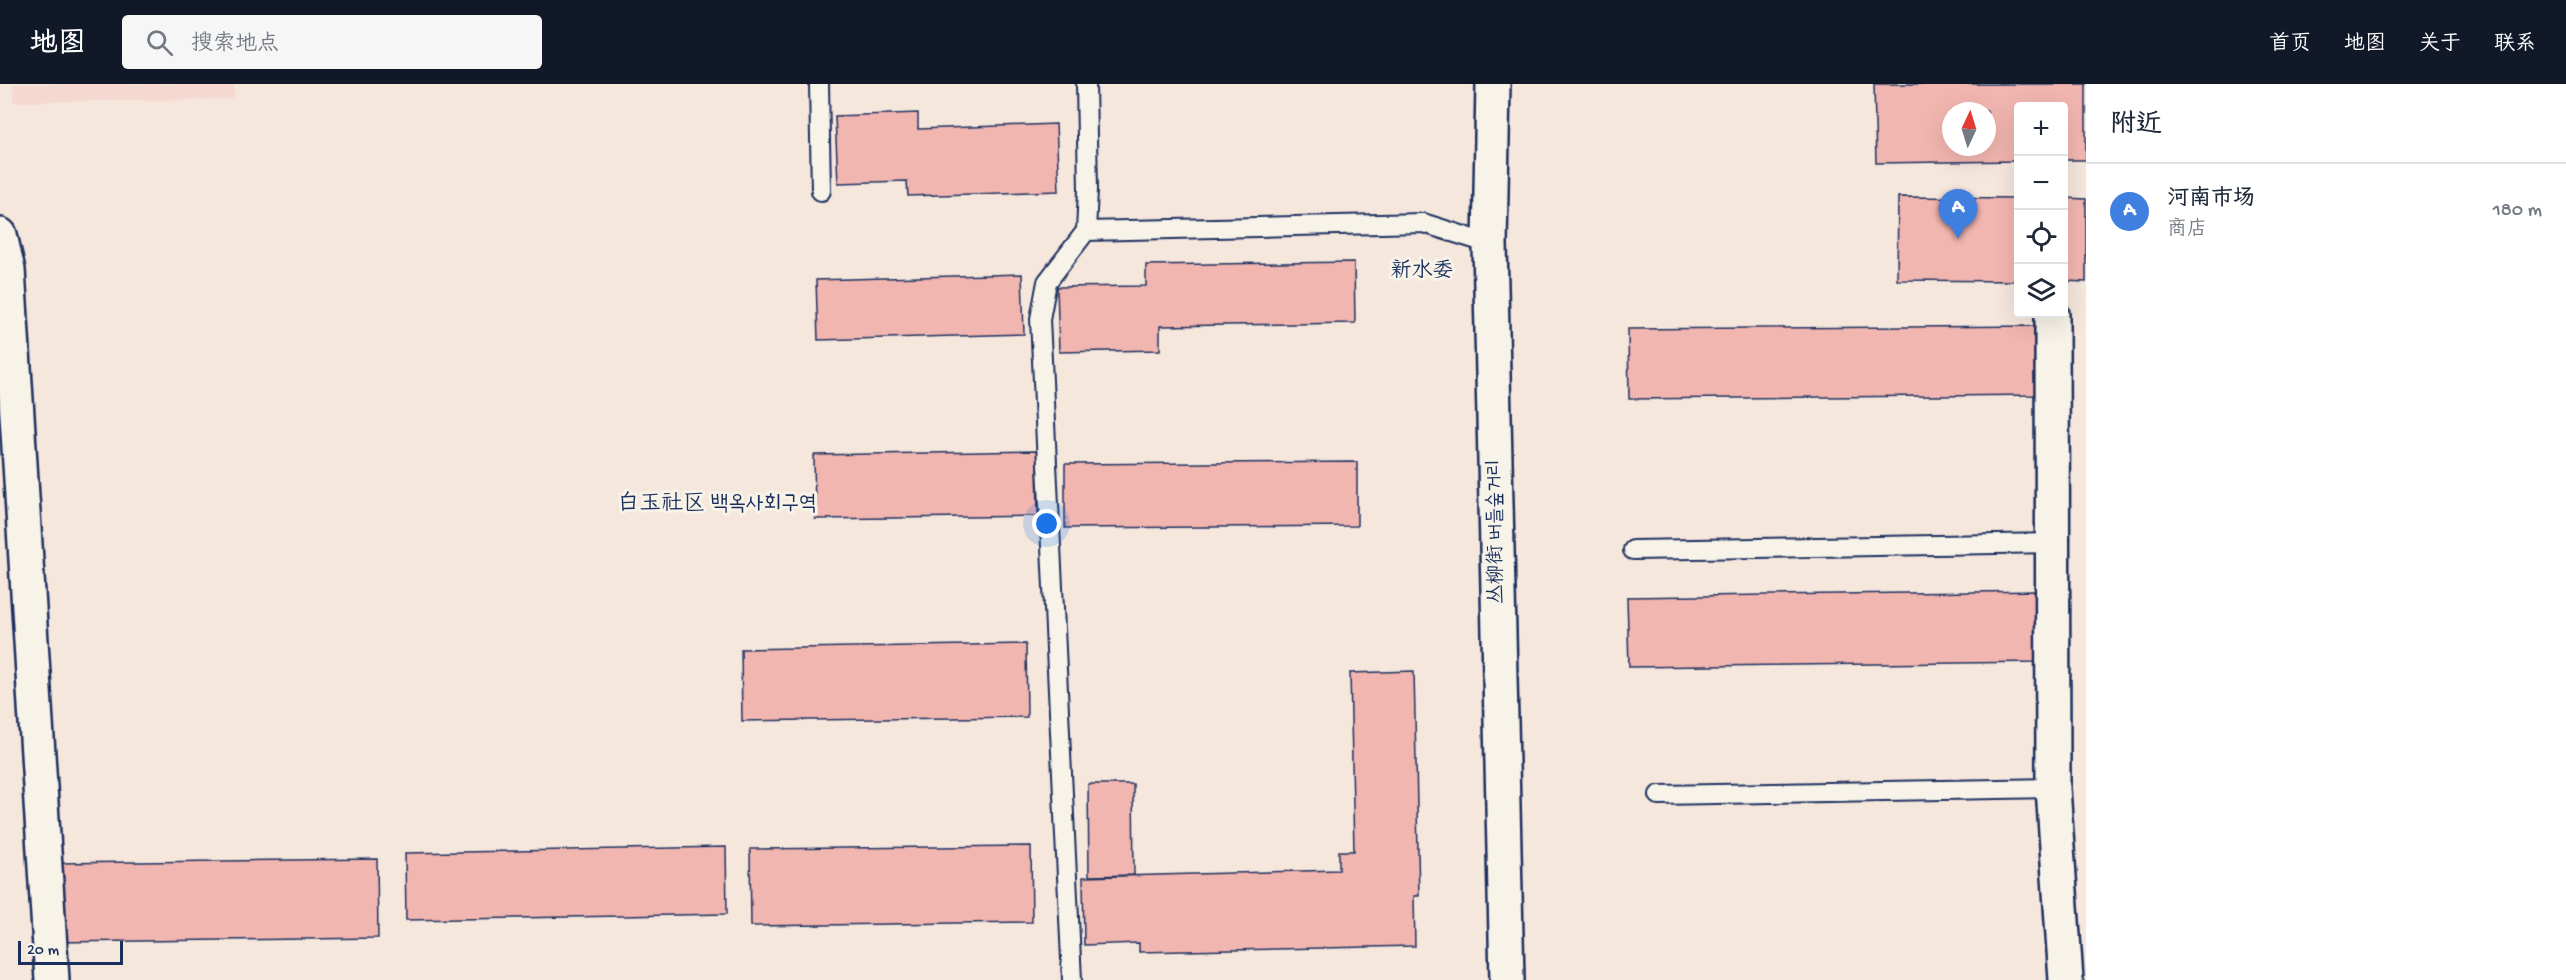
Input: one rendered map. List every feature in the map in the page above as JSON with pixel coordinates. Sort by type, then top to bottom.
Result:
[{"type":"street","name":"丛柳街 버들숲거리","points":[[1493,84],[1490,244],[1508,980]]},
{"type":"street","points":[[0,235],[8,270],[52,980]]},
{"type":"street","points":[[2052,318],[2053,788],[2066,980]]},
{"type":"lane","points":[[819,84],[820,191]]},
{"type":"lane","points":[[1072,980],[1040,319],[1047,282],[1086,231],[1088,190],[1086,84]]},
{"type":"lane","points":[[1086,231],[1423,223],[1490,244]]},
{"type":"lane","points":[[1633,550],[2054,543]]},
{"type":"lane","points":[[1659,795],[2053,788]]},
{"type":"shaded area","points":[[13,84],[234,84],[234,99],[13,102]]},
{"type":"building","points":[[1874,84],[2086,84],[2086,160],[2068,160],[2068,102],[2014,102],[2014,161],[1876,163]]},
{"type":"building","points":[[918,113],[918,129],[1056,124],[1059,191],[908,196],[907,181],[838,183],[835,116]]},
{"type":"building","points":[[1898,197],[2014,198],[2014,281],[1897,280]]},
{"type":"building","points":[[2068,198],[2086,199],[2086,282],[2068,281]]},
{"type":"building","points":[[1354,262],[1355,323],[1160,326],[1160,350],[1059,352],[1057,287],[1146,286],[1146,265]]},
{"type":"building","points":[[1022,274],[1024,334],[818,340],[816,280]]},
{"type":"building","points":[[2041,326],[2042,395],[1629,399],[1628,329]]},
{"type":"building","points":[[1037,451],[1038,516],[815,519],[814,455]]},
{"type":"building","points":[[1357,462],[1357,526],[1065,528],[1065,464]]},
{"type":"building","points":[[2041,591],[2042,662],[1629,667],[1627,597]]},
{"type":"building","points":[[1026,644],[1027,717],[742,721],[741,649]]},
{"type":"building","points":[[1414,671],[1419,896],[1414,896],[1415,946],[1139,952],[1139,943],[1084,945],[1083,877],[1339,870],[1339,851],[1354,851],[1350,673]]},
{"type":"building","points":[[1088,784],[1133,784],[1134,875],[1089,876]]},
{"type":"building","points":[[1031,846],[1032,922],[751,926],[750,849]]},
{"type":"building","points":[[726,847],[727,914],[406,920],[405,853]]},
{"type":"building","points":[[377,859],[378,938],[56,942],[55,863]]},
{"type":"place","name":"河南市场","points":[[1958,239]]},
{"type":"district","name":"新水委","points":[[1422,272]]},
{"type":"district","name":"白玉社区 백옥사회구역","points":[[717,505]]}]
